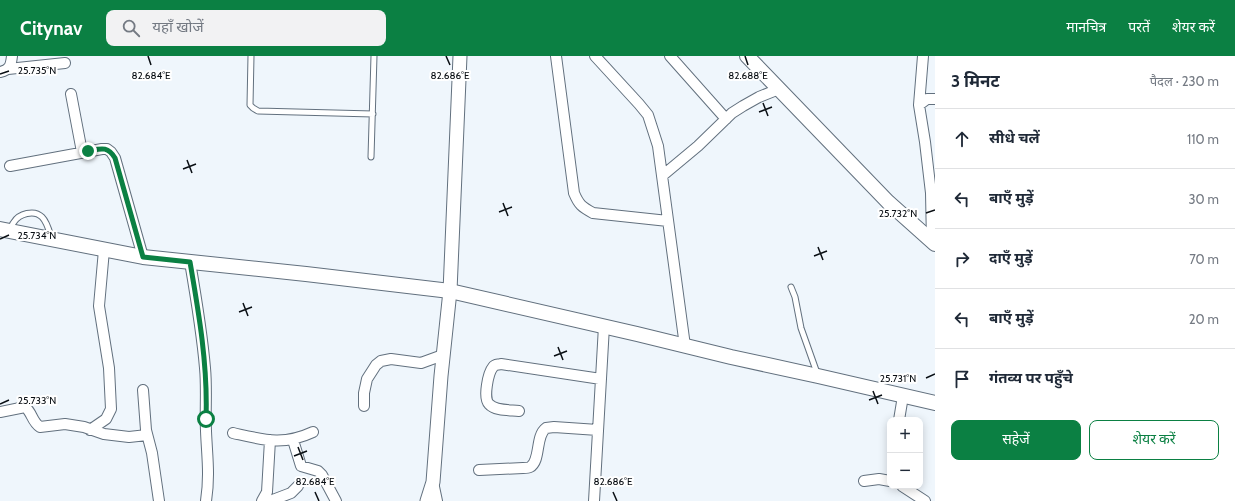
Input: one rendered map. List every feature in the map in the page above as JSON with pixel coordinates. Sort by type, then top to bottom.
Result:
[{"type":"main road","points":[[747,56],[888,202],[934,243]]},
{"type":"main road","points":[[4,230],[143,257],[450,291],[604,326],[731,358],[935,403]]},
{"type":"street","points":[[4,70],[11,64],[12,56]]},
{"type":"street","points":[[437,501],[434,482],[443,355],[450,291],[460,56]]},
{"type":"street","points":[[556,56],[574,193],[578,202],[584,209],[593,213],[668,221]]},
{"type":"street","points":[[595,56],[648,115],[658,146],[685,346]]},
{"type":"street","points":[[670,56],[726,119]]},
{"type":"street","points":[[923,56],[919,106],[931,193],[934,243]]},
{"type":"street","points":[[4,70],[65,63]]},
{"type":"street","points":[[662,176],[698,146],[732,113],[759,97],[779,89]]},
{"type":"street","points":[[71,94],[82,152]]},
{"type":"street","points":[[919,106],[927,98],[935,99]]},
{"type":"street","points":[[10,166],[82,152],[107,149],[115,158],[143,257]]},
{"type":"street","points":[[90,430],[106,419],[111,409],[109,368],[100,306],[104,250]]},
{"type":"street","points":[[190,262],[206,369],[206,433],[209,474],[206,501]]},
{"type":"street","points":[[594,501],[604,326]]},
{"type":"street","points":[[364,406],[364,393],[367,379],[372,370],[381,361],[391,359],[421,363],[443,355]]},
{"type":"street","points":[[519,410],[496,408],[489,405],[487,402],[487,384],[492,368],[496,365],[502,364],[601,379]]},
{"type":"street","points":[[143,390],[147,435],[152,453],[159,501]]},
{"type":"street","points":[[900,417],[903,396]]},
{"type":"street","points":[[0,412],[25,407],[40,427],[65,424],[76,425],[104,434],[129,437],[147,435]]},
{"type":"street","points":[[479,470],[530,467],[535,460],[542,434],[546,428],[554,427],[598,430]]},
{"type":"street","points":[[233,433],[270,440],[293,440],[313,432]]},
{"type":"street","points":[[262,501],[268,487],[270,440]]},
{"type":"street","points":[[293,440],[301,466],[318,471],[322,475],[336,501]]},
{"type":"street","points":[[864,481],[887,480]]},
{"type":"street","points":[[427,501],[434,482]]},
{"type":"street","points":[[270,501],[291,492],[298,486]]},
{"type":"street","points":[[907,489],[925,501]]},
{"type":"lane","points":[[251,56],[250,105],[258,111],[373,114]]},
{"type":"lane","points":[[371,157],[374,56]]},
{"type":"lane","points":[[4,230],[24,214],[31,213],[39,215],[43,218],[52,240]]},
{"type":"lane","points":[[791,287],[795,297],[801,328],[818,376]]},
{"type":"route","points":[[88,151],[107,149],[115,158],[143,257],[190,262],[206,369],[206,419]]}]
